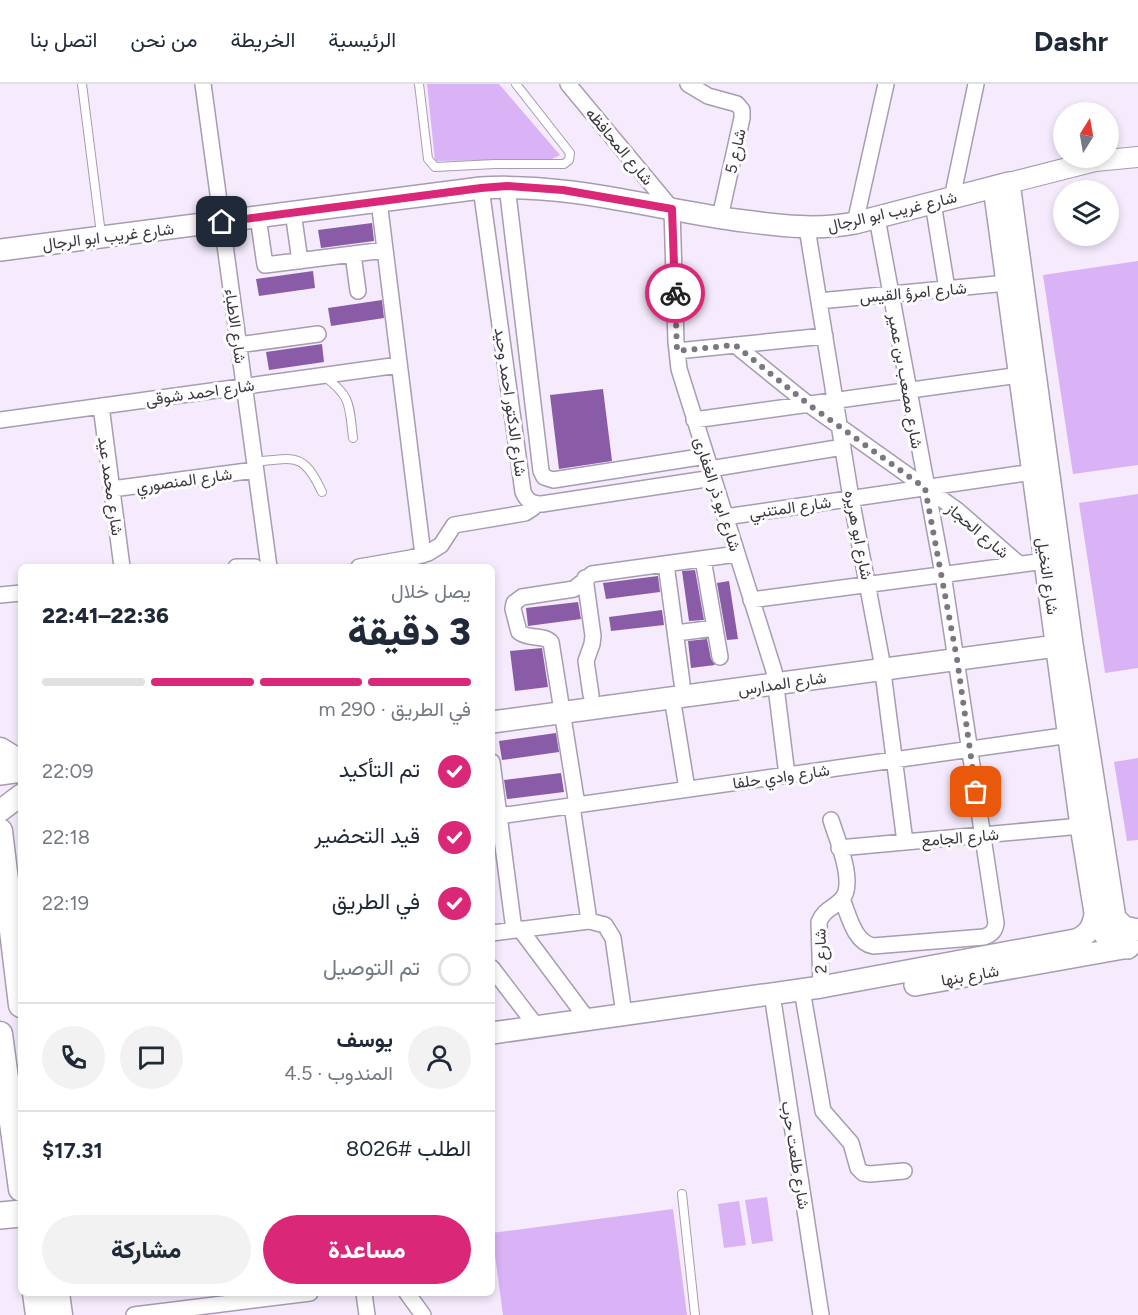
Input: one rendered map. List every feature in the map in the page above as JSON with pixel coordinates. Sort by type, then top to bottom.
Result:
[{"type":"main road","name":"شارع غريب ابو الرجال","points":[[0,250],[507,186],[563,190],[720,217],[807,228],[855,223],[1002,185]]},
{"type":"main road","name":"شارع النخيل","points":[[1002,185],[1007,283],[1046,561],[1064,639],[1070,735],[1081,826],[1105,916]]},
{"type":"main road","name":"شارع النخيل","points":[[1002,185],[1064,639],[1105,916]]},
{"type":"main road","name":"شارع المدارس","points":[[495,708],[563,705],[1064,639]]},
{"type":"main road","name":"شارع المدارس","points":[[495,721],[563,705],[591,695],[677,690]]},
{"type":"main road","points":[[0,750],[14,772]]},
{"type":"main road","points":[[0,811],[18,797]]},
{"type":"main road","points":[[0,831],[14,885],[18,960]]},
{"type":"main road","name":"شارع بنها","points":[[1105,916],[1124,927],[1135,941]]},
{"type":"main road","points":[[1090,944],[1092,925],[1105,916]]},
{"type":"main road","name":"شارع بنها","points":[[495,1033],[809,989],[817,998],[830,999],[1090,944],[1135,941]]},
{"type":"main road","points":[[1,1048],[18,1168]]},
{"type":"main road","points":[[35,1296],[38,1315]]},
{"type":"main road","points":[[57,1296],[60,1315]]},
{"type":"street","name":"شارع الاطباء","points":[[203,84],[268,564]]},
{"type":"street","name":"شارع المحافظه","points":[[568,84],[672,209]]},
{"type":"street","name":"شارع 5","points":[[688,84],[708,96],[736,104],[742,110],[720,217]]},
{"type":"street","points":[[855,223],[885,84]]},
{"type":"street","points":[[947,289],[943,201],[976,84]]},
{"type":"street","name":"شارع غريب ابو الرجال","points":[[1002,185],[1095,161],[1138,157]]},
{"type":"street","name":"شارع الدكتور احمد وحيد","points":[[507,186],[541,471],[544,477],[553,480],[710,468]]},
{"type":"street","name":"شارع الدكتور احمد وحيد","points":[[481,188],[523,492],[525,498],[535,504]]},
{"type":"street","points":[[379,201],[423,555]]},
{"type":"street","name":"شارع ابو ذر الغفارى","points":[[672,209],[677,351],[681,378],[775,677],[787,775]]},
{"type":"street","points":[[293,212],[300,261]]},
{"type":"street","points":[[258,217],[265,265],[385,250]]},
{"type":"street","name":"شارع مصعب بن عمير","points":[[842,899],[856,933],[866,945],[991,935],[995,930],[996,923],[943,574],[925,488],[877,218]]},
{"type":"street","name":"شارع ابو هريره","points":[[807,228],[851,498],[882,663],[905,842]]},
{"type":"street","points":[[353,254],[358,291]]},
{"type":"street","name":"شارع امرؤ القيس","points":[[819,301],[1007,283]]},
{"type":"street","points":[[238,345],[318,334]]},
{"type":"street","points":[[677,351],[825,336]]},
{"type":"street","name":"شارع الحجاز","points":[[735,345],[808,404],[957,510],[1019,564]]},
{"type":"street","name":"شارع احمد شوقى","points":[[0,420],[399,365]]},
{"type":"street","points":[[694,420],[1020,375]]},
{"type":"street","name":"شارع محمد عيد","points":[[100,406],[122,564]]},
{"type":"street","points":[[375,564],[423,555],[441,544],[454,525],[525,513],[535,504],[710,468],[843,447]]},
{"type":"street","name":"شارع المنصوري","points":[[112,489],[255,466]]},
{"type":"street","name":"شارع المتنبي","points":[[725,517],[1033,472]]},
{"type":"street","points":[[589,921],[563,705],[551,642],[547,638],[526,636],[519,632],[513,605],[522,597],[574,589],[585,578],[594,574],[737,554]]},
{"type":"street","points":[[703,559],[720,657]]},
{"type":"street","points":[[751,600],[1046,561]]},
{"type":"street","points":[[666,564],[676,633],[677,690],[687,789]]},
{"type":"street","points":[[585,578],[593,636],[586,661],[591,695]]},
{"type":"street","points":[[0,595],[18,592]]},
{"type":"street","points":[[676,633],[715,628]]},
{"type":"street","name":"شارع وادي حلفا","points":[[496,816],[1070,735]]},
{"type":"street","points":[[496,816],[517,930],[588,1020]]},
{"type":"street","points":[[831,820],[848,883],[842,899]]},
{"type":"street","name":"شارع الجامع","points":[[839,848],[1081,826]]},
{"type":"street","name":"شارع 2","points":[[842,899],[823,914],[819,922],[809,989],[821,1106],[825,1115],[852,1143],[858,1167],[863,1173],[904,1171]]},
{"type":"street","points":[[495,933],[589,921],[600,922],[612,933],[624,1014]]},
{"type":"street","points":[[495,972],[537,1027]]},
{"type":"street","name":"شارع طلعت حرب","points":[[772,994],[821,1315]]},
{"type":"street","points":[[0,1210],[18,1208]]},
{"type":"street","points":[[0,1221],[18,1219]]},
{"type":"street","points":[[135,1315],[285,1296]]},
{"type":"street","points":[[364,1296],[367,1315]]},
{"type":"street","points":[[409,1296],[423,1315]]},
{"type":"lane","points":[[82,84],[101,237]]},
{"type":"lane","points":[[419,84],[428,159],[435,167],[564,164],[569,160],[570,153],[516,84]]},
{"type":"lane","points":[[323,375],[346,395],[349,402],[353,438]]},
{"type":"lane","points":[[255,466],[291,458],[298,460],[311,470],[322,492]]},
{"type":"lane","points":[[682,1194],[695,1315]]},
{"type":"shaded area","points":[[427,84],[499,84],[560,155],[552,159],[435,161]]},
{"type":"shaded area","points":[[1138,261],[1138,465],[1073,474],[1043,275]]},
{"type":"shaded area","points":[[1138,494],[1138,668],[1105,673],[1079,503]]},
{"type":"shaded area","points":[[1138,758],[1138,840],[1127,841],[1114,762]]},
{"type":"shaded area","points":[[767,1197],[773,1241],[752,1244],[745,1200]]},
{"type":"shaded area","points":[[739,1201],[746,1245],[724,1248],[718,1204]]},
{"type":"shaded area","points":[[673,1209],[687,1315],[503,1315],[495,1255],[495,1233]]},
{"type":"building","points":[[372,223],[374,241],[321,248],[318,230]]},
{"type":"building","points":[[313,271],[315,288],[259,296],[256,279]]},
{"type":"building","points":[[382,300],[384,318],[331,326],[328,308]]},
{"type":"building","points":[[322,344],[324,362],[269,370],[266,352]]},
{"type":"building","points":[[603,389],[612,461],[559,469],[550,395]]},
{"type":"building","points":[[695,570],[704,620],[689,621],[682,571]]},
{"type":"building","points":[[658,576],[660,592],[606,599],[603,583]]},
{"type":"building","points":[[729,581],[738,639],[727,640],[717,583]]},
{"type":"building","points":[[578,602],[581,619],[528,626],[526,608]]},
{"type":"building","points":[[662,610],[664,625],[611,631],[609,617]]},
{"type":"building","points":[[707,639],[711,659],[715,665],[691,668],[688,641]]},
{"type":"building","points":[[542,648],[548,687],[515,691],[510,651]]},
{"type":"building","points":[[556,733],[559,752],[502,760],[499,741]]},
{"type":"building","points":[[561,773],[564,792],[507,799],[504,780]]},
{"type":"way so far","points":[[675,293],[677,351],[735,345],[808,404],[925,488],[943,574],[976,792]]},
{"type":"route","points":[[222,222],[481,188],[507,186],[582,192],[672,209],[675,293]]}]
